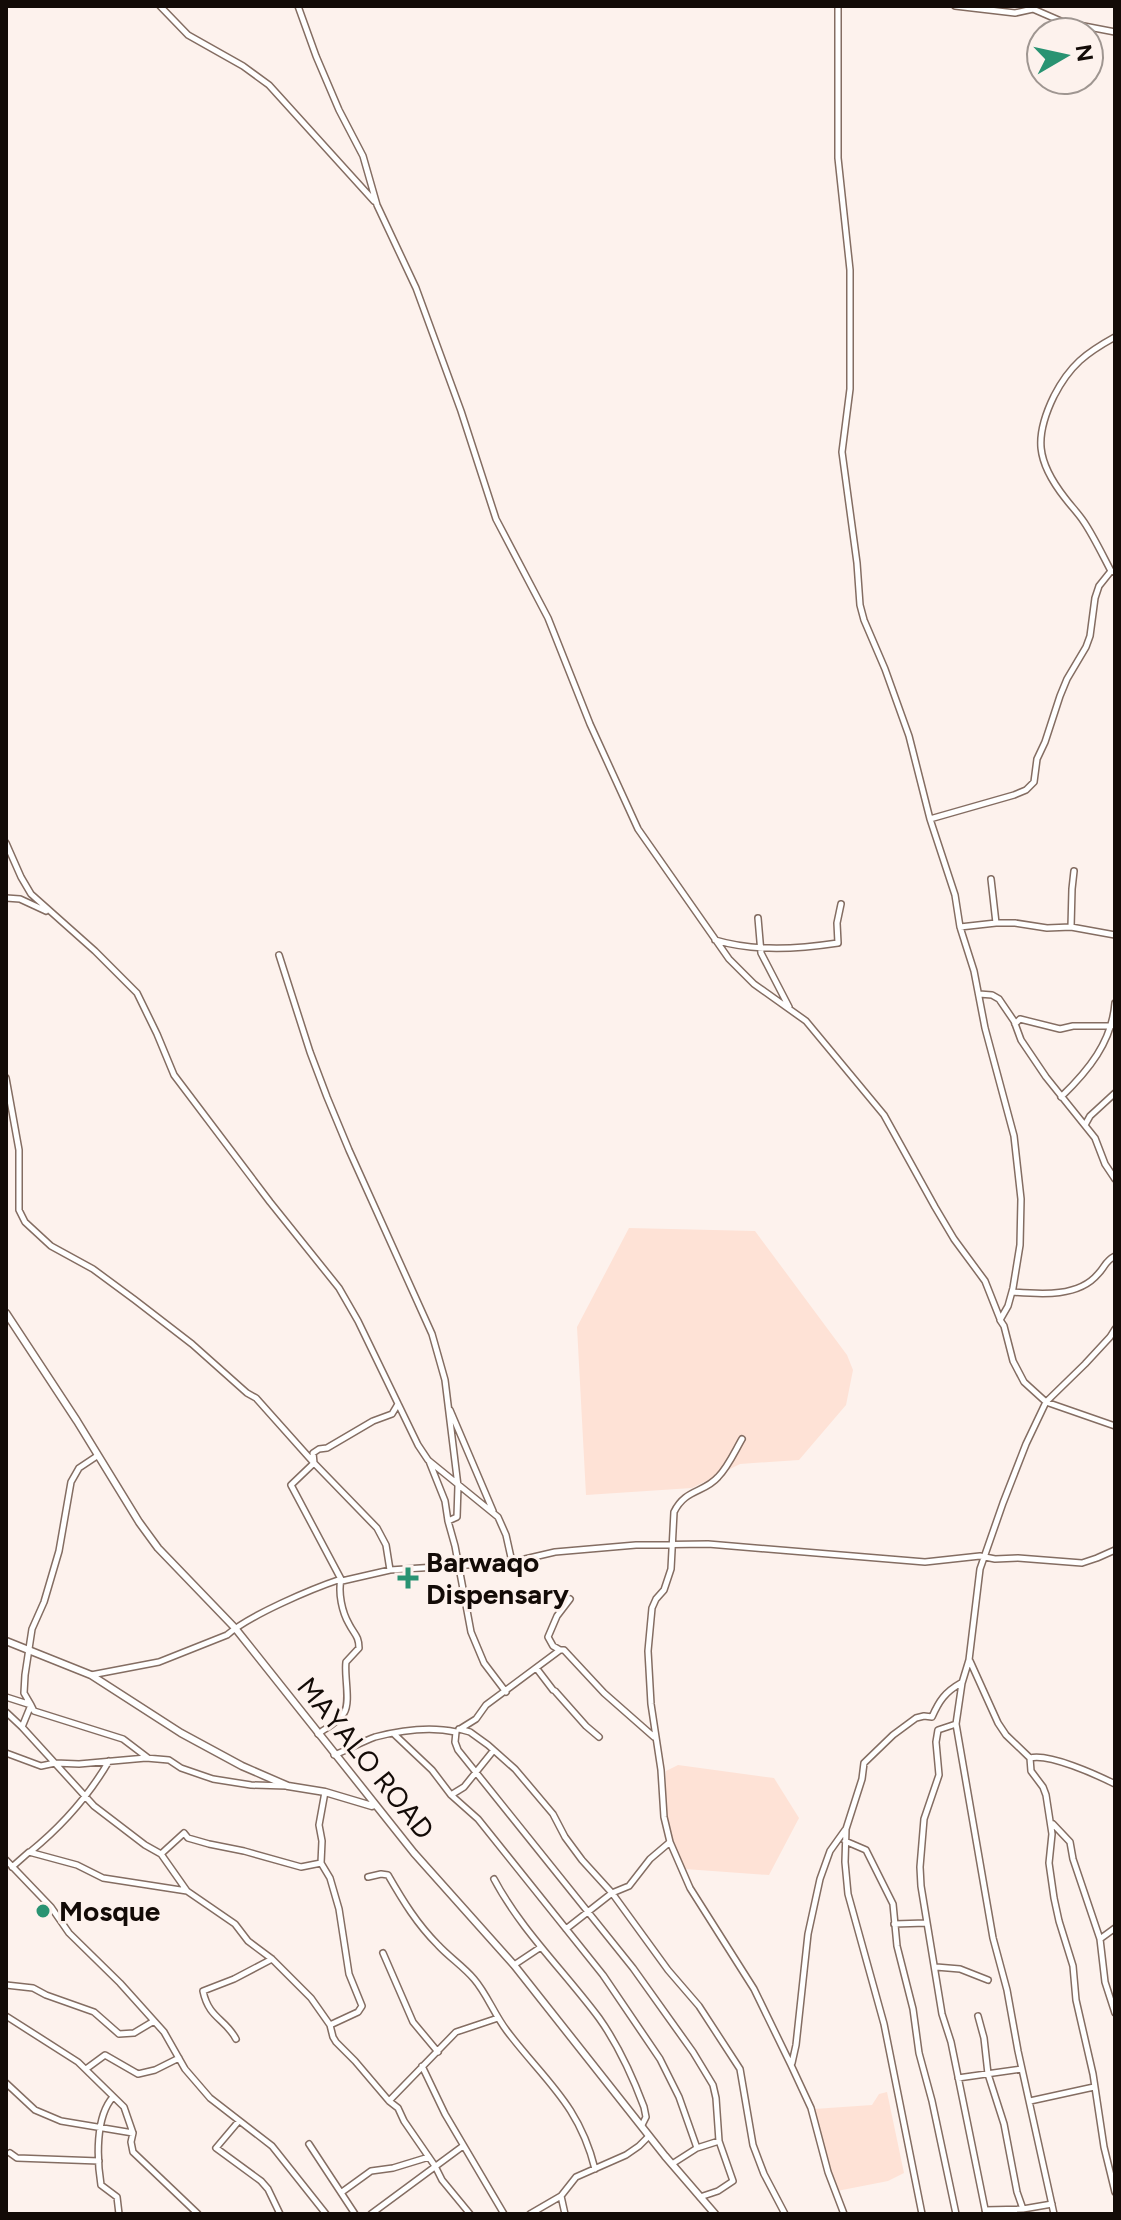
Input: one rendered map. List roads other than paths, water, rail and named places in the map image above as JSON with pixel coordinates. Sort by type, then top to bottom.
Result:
[{"type":"street","points":[[160,6],[188,35],[243,66],[269,85],[377,205]]},
{"type":"street","points":[[298,6],[339,110],[363,156],[377,205],[416,288],[496,519],[548,618],[618,788],[645,841],[739,971],[790,1008],[816,1032],[884,1115],[954,1239],[985,1281],[1004,1326],[1013,1361],[1024,1382],[1046,1402],[1115,1426]]},
{"type":"street","points":[[838,6],[838,158],[850,279],[850,389],[842,452],[864,620],[909,736],[930,819],[955,895],[960,927],[1016,1150],[1021,1199],[1020,1245],[1012,1292],[1000,1320]]},
{"type":"street","points":[[955,6],[1015,13],[1033,9],[1063,22],[1115,32]]},
{"type":"street","points":[[930,819],[1014,795],[1034,782],[1037,759],[1060,696],[1090,636],[1099,586],[1113,572],[1084,521],[1055,483],[1041,452],[1039,439],[1042,423],[1066,374],[1093,349],[1115,337]]},
{"type":"street","points":[[6,843],[31,894],[137,993],[174,1075],[339,1288],[428,1460],[445,1501],[471,1632],[484,1663],[506,1692]]},
{"type":"street","points":[[1071,927],[1074,871]]},
{"type":"street","points":[[991,879],[996,923]]},
{"type":"street","points":[[6,898],[20,899],[58,917]]},
{"type":"street","points":[[714,940],[760,947],[804,948],[838,943],[837,923],[841,904]]},
{"type":"street","points":[[758,918],[761,953],[790,1008]]},
{"type":"street","points":[[960,927],[996,923],[1071,927],[1115,935]]},
{"type":"street","points":[[279,955],[310,1052],[338,1123],[432,1334],[445,1380],[458,1486],[457,1517],[448,1521]]},
{"type":"street","points":[[979,994],[999,999],[1021,1040],[1061,1097],[1095,1138],[1105,1164],[1115,1179]]},
{"type":"street","points":[[1061,1097],[1080,1079],[1106,1041],[1115,1003]]},
{"type":"street","points":[[1015,1024],[1020,1019],[1060,1029],[1111,1026]]},
{"type":"street","points":[[6,1078],[19,1150],[19,1210],[25,1222],[51,1246],[93,1269],[135,1300],[256,1398],[382,1535],[390,1570]]},
{"type":"street","points":[[1085,1125],[1090,1116],[1115,1093]]},
{"type":"street","points":[[1012,1292],[1053,1294],[1069,1291],[1097,1275],[1105,1261],[1115,1256]]},
{"type":"street","name":"MAYALO ROAD","points":[[6,1313],[158,1548],[235,1628],[414,1853],[514,1965],[715,2214]]},
{"type":"street","points":[[1054,2214],[1007,1990],[993,1938],[956,1724],[969,1660],[979,1578],[1009,1486],[1046,1402],[1115,1329]]},
{"type":"street","points":[[314,1463],[313,1453],[392,1414],[398,1404]]},
{"type":"street","points":[[448,1405],[493,1512],[506,1535],[512,1562]]},
{"type":"street","points":[[742,1439],[718,1478],[683,1498],[677,1505],[671,1569],[664,1590],[656,1599],[649,1632],[649,1686],[664,1817],[670,1842],[690,1888],[754,1989],[811,2108],[828,2172],[844,2214]]},
{"type":"street","points":[[97,1456],[79,1468],[71,1482],[59,1551],[44,1602],[32,1629],[24,1693],[34,1711],[123,1739],[149,1758]]},
{"type":"street","points":[[428,1460],[493,1512]]},
{"type":"street","points":[[314,1463],[291,1485],[341,1579],[339,1590],[344,1612],[357,1636],[359,1648],[346,1662],[345,1712],[318,1734]]},
{"type":"street","points":[[91,1675],[159,1662],[227,1635],[298,1597],[341,1579],[390,1570],[512,1562],[588,1548],[674,1544],[925,1562],[980,1556],[1082,1563],[1115,1550]]},
{"type":"street","points":[[570,1599],[557,1616],[548,1637],[553,1646],[564,1650],[604,1693],[655,1737]]},
{"type":"street","points":[[6,1641],[91,1675],[209,1750],[288,1786]]},
{"type":"street","points":[[560,1650],[486,1705],[476,1719],[458,1731],[455,1742],[458,1750],[662,2007],[713,2085],[719,2141],[733,2181],[718,2191],[700,2197]]},
{"type":"street","points":[[969,1660],[998,1723],[1030,1758],[1031,1771],[1043,1787],[1051,1822],[1049,1863],[1054,1898],[1073,1966],[1076,2000],[1115,2192]]},
{"type":"street","points":[[537,1669],[599,1737]]},
{"type":"street","points":[[962,1683],[948,1690],[932,1717],[938,1730],[939,1775],[924,1819],[921,1846],[921,1886],[926,1923],[942,2014],[951,2042],[986,2212],[1052,2204]]},
{"type":"street","points":[[6,1697],[31,1705]]},
{"type":"street","points":[[22,1727],[31,1705]]},
{"type":"street","points":[[6,1712],[86,1797],[145,1845],[161,1854],[187,1891],[235,1924],[248,1941],[272,1959],[311,1998],[330,2025],[336,2042],[398,2108],[451,2193],[470,2214]]},
{"type":"street","points":[[922,2214],[884,2024],[848,1894],[845,1841],[864,1763],[916,1718],[932,1717]]},
{"type":"street","points":[[938,1730],[956,1724]]},
{"type":"street","points":[[334,1755],[374,1738],[421,1728],[439,1728],[470,1732],[515,1769],[553,1814],[582,1860],[612,1893],[668,1970],[699,2006],[740,2069],[753,2145],[785,2214]]},
{"type":"street","points":[[394,1734],[478,1819],[603,1975],[660,2059],[679,2097],[697,2148]]},
{"type":"street","points":[[451,1795],[464,1787],[493,1751]]},
{"type":"street","points":[[6,1753],[41,1766],[149,1758],[169,1760],[181,1768],[213,1779],[251,1785],[288,1786],[376,1805]]},
{"type":"street","points":[[1030,1758],[1040,1756],[1090,1772],[1115,1784]]},
{"type":"street","points":[[12,1867],[50,1835],[86,1797],[109,1761]]},
{"type":"street","points":[[325,1792],[319,1825],[321,1863],[330,1878],[339,1909],[349,1974],[362,2006],[358,2012],[330,2025]]},
{"type":"street","points":[[1051,1822],[1070,1842],[1100,1939],[1105,1982],[1115,2013]]},
{"type":"street","points":[[791,2065],[808,1934],[820,1879],[830,1851],[846,1829]]},
{"type":"street","points":[[161,1854],[184,1833],[188,1838],[301,1867],[321,1863]]},
{"type":"street","points":[[845,1841],[862,1847],[868,1853],[890,1893],[897,1946],[956,2214]]},
{"type":"street","points":[[566,1929],[612,1893],[629,1886],[650,1859],[670,1842]]},
{"type":"street","points":[[29,1852],[77,1865],[103,1878],[187,1891]]},
{"type":"street","points":[[6,1860],[51,1907],[69,1933],[164,2032],[185,2069],[210,2098],[238,2122],[262,2136],[326,2214]]},
{"type":"street","points":[[368,1877],[388,1875],[414,1919],[475,1980],[498,2018],[573,2111],[584,2132],[595,2169]]},
{"type":"street","points":[[494,1879],[506,1902],[620,2049],[644,2107],[646,2117],[642,2125]]},
{"type":"street","points":[[894,1924],[926,1923]]},
{"type":"street","points":[[1100,1939],[1115,1928]]},
{"type":"street","points":[[514,1965],[541,1947]]},
{"type":"street","points":[[383,1953],[413,2022],[438,2052]]},
{"type":"street","points":[[236,2039],[227,2026],[212,2014],[202,1992],[272,1959]]},
{"type":"street","points":[[936,1967],[960,1969],[988,1980]]},
{"type":"street","points":[[6,1985],[33,1988],[94,2012],[119,2034],[134,2033],[154,2021]]},
{"type":"street","points":[[6,2016],[72,2058],[124,2107],[133,2133],[133,2152],[198,2214]]},
{"type":"street","points":[[978,2016],[988,2074],[1004,2124],[1023,2209]]},
{"type":"street","points":[[389,2101],[456,2032],[498,2018]]},
{"type":"street","points":[[86,2069],[105,2055],[138,2074],[155,2070],[179,2058]]},
{"type":"street","points":[[422,2066],[445,2114],[504,2214]]},
{"type":"street","points":[[958,2078],[1022,2069]]},
{"type":"street","points":[[6,2083],[42,2114],[73,2124],[133,2133]]},
{"type":"street","points":[[1030,2101],[1094,2087]]},
{"type":"street","points":[[113,2097],[106,2105],[100,2127],[99,2161],[101,2185],[117,2197],[119,2214]]},
{"type":"street","points":[[238,2122],[216,2148],[261,2181],[280,2214]]},
{"type":"street","points":[[530,2214],[561,2196],[576,2177],[626,2155],[649,2136]]},
{"type":"street","points":[[672,2164],[697,2148],[719,2141]]},
{"type":"street","points":[[309,2144],[355,2214]]},
{"type":"street","points":[[371,2214],[464,2146]]},
{"type":"street","points":[[10,2153],[17,2158],[99,2161]]},
{"type":"street","points":[[342,2192],[371,2171],[429,2157]]},
{"type":"street","points":[[561,2196],[565,2214]]},
{"type":"place","name":"Barwaqo Dispensary","points":[[408,1578]]},
{"type":"place","name":"Mosque","points":[[43,1911]]}]
